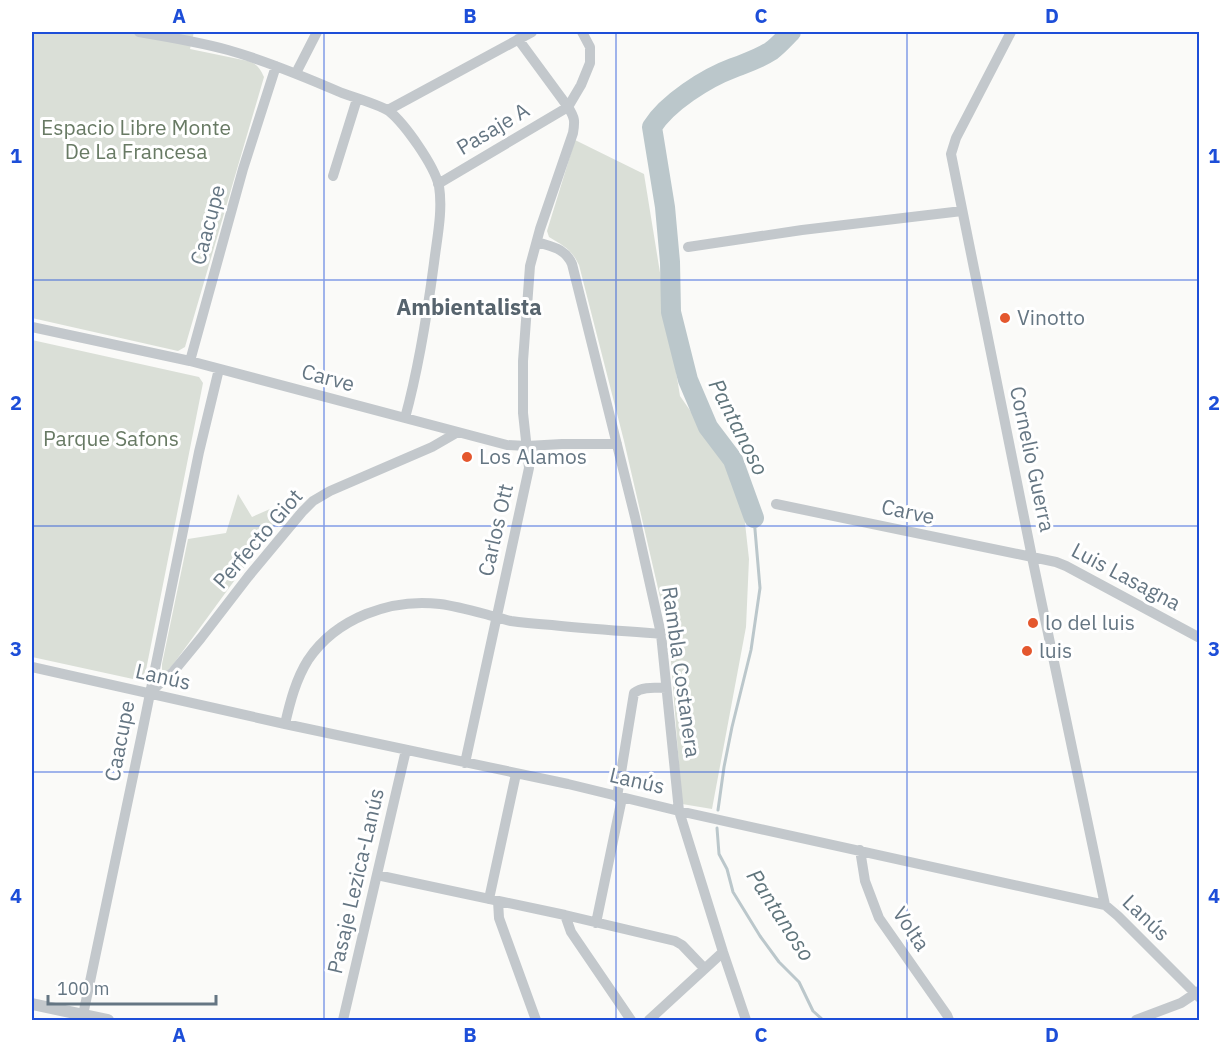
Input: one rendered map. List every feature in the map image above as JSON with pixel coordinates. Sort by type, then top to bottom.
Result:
[{"type":"street","points":[[139,32],[198,37],[228,50],[296,73],[388,111],[412,138],[438,184],[440,206],[426,324],[405,418]]},
{"type":"street","points":[[296,73],[317,32]]},
{"type":"street","points":[[388,111],[532,32]]},
{"type":"street","points":[[568,107],[590,63],[590,47],[582,32]]},
{"type":"street","name":"Cornelio Guerra","points":[[1011,32],[956,138],[951,154],[1105,905]]},
{"type":"street","name":"Carlos Ott","points":[[465,763],[528,478],[523,413],[523,361],[530,266],[575,122],[568,107],[518,39]]},
{"type":"street","name":"Caacupe","points":[[190,361],[243,169],[276,66]]},
{"type":"street","points":[[333,176],[357,99]]},
{"type":"street","name":"Pasaje A","points":[[438,184],[568,107]]},
{"type":"street","points":[[688,247],[802,230],[962,212]]},
{"type":"street","name":"Rambla Costanera","points":[[537,242],[562,251],[572,264],[638,528],[661,634],[679,811],[746,1020]]},
{"type":"street","name":"Carve","points":[[32,327],[190,361],[507,445],[617,444]]},
{"type":"street","name":"Caacupe","points":[[83,1015],[199,452],[219,369]]},
{"type":"street","name":"Perfecto Giot","points":[[149,694],[173,672],[255,569],[313,501],[330,491],[432,447],[458,432]]},
{"type":"street","name":"Carve","points":[[776,504],[1032,557]]},
{"type":"street","name":"Luis Lasagna","points":[[1032,557],[1066,566],[1200,638]]},
{"type":"street","points":[[285,724],[298,680],[319,645],[339,628],[380,609],[411,604],[439,604],[511,621],[661,634]]},
{"type":"street","name":"Lanús","points":[[32,667],[568,784],[679,811],[1105,905],[1198,994]]},
{"type":"street","points":[[596,923],[619,797],[634,693],[645,688],[666,688]]},
{"type":"street","name":"Pasaje Lezica-Lanús","points":[[343,1020],[406,750]]},
{"type":"street","points":[[516,774],[494,900],[536,1020]]},
{"type":"street","name":"Volta","points":[[860,850],[865,880],[879,918],[949,1020]]},
{"type":"street","points":[[377,874],[675,940],[704,968]]},
{"type":"street","points":[[565,915],[571,932],[631,1020]]},
{"type":"street","points":[[649,1020],[723,952]]},
{"type":"street","points":[[1136,1020],[1198,994]]},
{"type":"street","points":[[32,1004],[108,1020]]},
{"type":"green space","name":"Espacio Libre Monte De La Francesa","points":[[32,32],[194,32],[190,49],[248,61],[258,67],[264,77],[185,347],[178,351],[32,318]]},
{"type":"green space","points":[[575,140],[644,174],[680,396],[728,465],[743,505],[749,559],[746,627],[712,809],[682,804],[669,636],[624,441],[579,265],[570,251],[549,237],[547,231]]},
{"type":"green space","name":"Parque Safons","points":[[32,340],[199,377],[203,383],[146,670],[138,679],[32,657]]},
{"type":"green space","points":[[238,494],[252,517],[270,509],[278,521],[172,666],[162,673],[188,539],[226,533]]},
{"type":"waterway","name":"Pantanoso","points":[[754,518],[733,460],[708,427],[688,380],[671,312],[670,262],[665,207],[652,127],[667,109],[688,92],[722,72],[766,54],[791,32]]},
{"type":"waterway","name":"Pantanoso","points":[[718,810],[732,727],[751,650],[760,588],[754,518]]},
{"type":"waterway","name":"Pantanoso","points":[[717,828],[719,854],[727,869],[733,892],[760,936],[779,962],[799,982],[813,1011],[823,1020]]},
{"type":"place","name":"Vinotto","points":[[1005,318]]},
{"type":"place","name":"Los Alamos","points":[[467,457]]},
{"type":"place","name":"lo del luis","points":[[1033,623]]},
{"type":"place","name":"luis","points":[[1027,651]]},
{"type":"district","name":"Ambientalista","points":[[469,307]]}]
